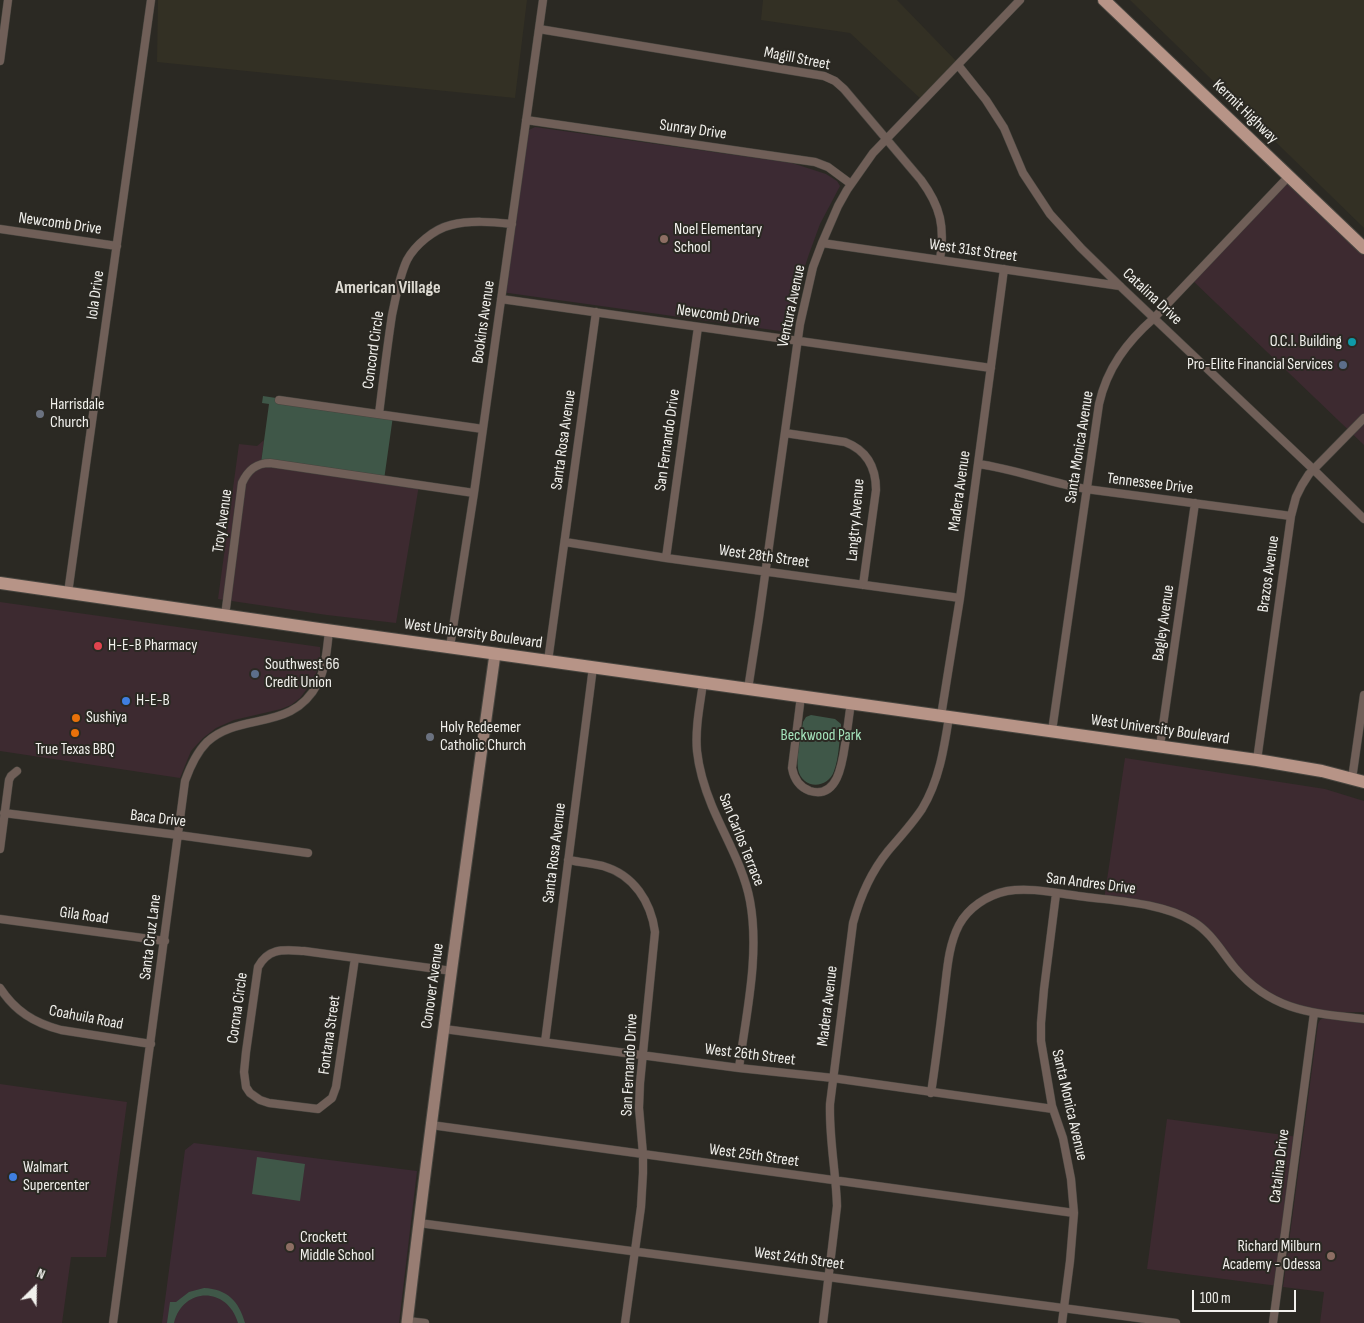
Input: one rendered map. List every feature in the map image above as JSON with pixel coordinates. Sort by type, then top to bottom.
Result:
[{"type":"main road","name":"Kermit Highway","points":[[1104,0],[1364,248]]},
{"type":"main road","name":"West University Boulevard","points":[[0,583],[330,631],[1257,760],[1313,770],[1358,781]]},
{"type":"street","points":[[0,61],[8,0]]},
{"type":"street","name":"Iola Drive","points":[[68,593],[151,0]]},
{"type":"street","name":"Bookins Avenue","points":[[450,647],[474,493],[543,0]]},
{"type":"street","name":"Ventura Avenue","points":[[748,689],[800,324],[813,267],[822,243],[838,206],[873,153],[1020,0]]},
{"type":"street","name":"Magill Street","points":[[539,29],[830,78],[844,88],[930,192],[937,205],[941,220],[940,260]]},
{"type":"street","name":"Catalina Drive","points":[[958,65],[986,100],[1004,128],[1023,173],[1050,214],[1120,286],[1364,519]]},
{"type":"street","name":"Sunray Drive","points":[[526,120],[815,162],[828,167],[851,184]]},
{"type":"street","name":"Santa Monica Avenue","points":[[1052,731],[1099,404],[1102,388],[1107,376],[1142,329],[1288,176]]},
{"type":"street","name":"Concord Circle","points":[[379,414],[395,302],[404,268],[412,253],[432,234],[450,225],[475,222],[512,224]]},
{"type":"street","name":"Newcomb Drive","points":[[0,229],[117,246]]},
{"type":"street","name":"West 31st Street","points":[[822,243],[1120,286]]},
{"type":"street","name":"Madera Avenue","points":[[823,1323],[837,1206],[830,1128],[830,1104],[852,934],[858,904],[867,884],[876,867],[915,819],[928,798],[941,761],[960,598],[1004,269]]},
{"type":"street","name":"Newcomb Drive","points":[[501,299],[991,368]]},
{"type":"street","name":"Santa Rosa Avenue","points":[[548,661],[596,312]]},
{"type":"street","name":"San Fernando Drive","points":[[666,558],[698,327]]},
{"type":"street","points":[[279,400],[483,428]]},
{"type":"street","name":"Brazos Avenue","points":[[1257,760],[1291,516],[1296,497],[1302,485],[1314,470],[1364,418]]},
{"type":"street","name":"Langtry Avenue","points":[[785,432],[838,440],[852,445],[864,454],[872,467],[876,490],[863,585]]},
{"type":"street","name":"Troy Avenue","points":[[225,616],[242,482],[248,472],[260,464],[270,463],[474,493]]},
{"type":"street","name":"Tennessee Drive","points":[[978,464],[1025,473],[1062,485],[1086,489],[1291,516]]},
{"type":"street","name":"Bagley Avenue","points":[[1160,746],[1195,503]]},
{"type":"street","name":"West 28th Street","points":[[565,542],[666,558],[960,598]]},
{"type":"street","name":"Santa Cruz Lane","points":[[113,1323],[185,781],[201,748],[216,736],[232,728],[273,718],[293,710],[302,703],[315,688],[323,671],[330,631]]},
{"type":"street","name":"Conover Avenue","points":[[407,1322],[444,1029],[495,654]]},
{"type":"street","name":"Santa Rosa Avenue","points":[[545,1042],[593,667]]},
{"type":"street","name":"San Carlos Terrace","points":[[703,683],[698,722],[697,751],[703,780],[711,804],[740,868],[750,900],[754,933],[752,966],[739,1068]]},
{"type":"street","points":[[1358,781],[1364,695]]},
{"type":"street","points":[[801,696],[792,768],[798,783],[803,788],[815,792],[826,790],[840,774],[851,703]]},
{"type":"street","points":[[0,849],[9,780],[17,770]]},
{"type":"street","name":"Baca Drive","points":[[4,813],[308,854]]},
{"type":"street","name":"San Fernando Drive","points":[[568,860],[603,866],[626,878],[643,896],[649,907],[655,932],[642,1055],[639,1108],[643,1154],[641,1207],[625,1323]]},
{"type":"street","name":"San Andres Drive","points":[[932,1093],[948,965],[952,942],[959,924],[977,905],[996,894],[1019,890],[1155,907],[1177,913],[1206,931],[1247,981],[1263,994],[1281,1003],[1314,1013],[1364,1019]]},
{"type":"street","name":"Santa Monica Avenue","points":[[1056,894],[1046,963],[1041,1046],[1053,1109],[1063,1138],[1071,1179],[1074,1213],[1062,1323]]},
{"type":"street","name":"Gila Road","points":[[0,918],[165,941]]},
{"type":"street","name":"Corona Circle","points":[[318,1109],[269,1103],[254,1098],[246,1087],[244,1072],[246,1052],[258,967],[266,957],[271,953],[285,950],[452,970]]},
{"type":"street","name":"Fontana Street","points":[[318,1109],[332,1098],[336,1087],[355,958]]},
{"type":"street","name":"Coahuila Road","points":[[0,988],[20,1012],[46,1026],[151,1044]]},
{"type":"street","name":"Catalina Drive","points":[[1274,1323],[1314,1013]]},
{"type":"street","name":"West 26th Street","points":[[444,1029],[739,1068],[833,1078],[1053,1109]]},
{"type":"street","name":"West 25th Street","points":[[432,1125],[1074,1213]]},
{"type":"street","name":"West 24th Street","points":[[419,1223],[1176,1323]]},
{"type":"street","points":[[407,1322],[425,1323]]},
{"type":"shaded area","points":[[158,0],[527,0],[515,98],[157,62]]},
{"type":"shaded area","points":[[763,0],[897,0],[959,64],[923,101],[850,33],[761,20]]},
{"type":"shaded area","points":[[1130,0],[1364,0],[1364,228]]},
{"type":"shaded area","name":"Noel Elementary School","points":[[535,127],[792,163],[826,174],[837,181],[840,186],[820,224],[801,278],[790,329],[787,332],[501,292],[507,292],[506,288],[528,132]]},
{"type":"shaded area","points":[[1289,176],[1364,248],[1364,445],[1191,279]]},
{"type":"shaded area","points":[[264,440],[261,463],[419,485],[396,623],[218,599],[239,444],[257,446]]},
{"type":"shaded area","points":[[0,602],[320,647],[320,659],[312,682],[300,698],[291,705],[281,709],[234,720],[216,728],[191,751],[180,778],[0,751]]},
{"type":"shaded area","points":[[1125,758],[1325,789],[1364,801],[1364,1012],[1314,1013],[1260,991],[1202,928],[1186,917],[1104,900]]},
{"type":"shaded area","points":[[1325,1017],[1364,1022],[1364,1323],[1320,1323],[1324,1292],[1283,1287],[1318,1024]]},
{"type":"shaded area","points":[[0,1084],[127,1102],[106,1257],[71,1257],[62,1323],[0,1323]]},
{"type":"shaded area","points":[[1167,1119],[1298,1137],[1278,1286],[1147,1269]]},
{"type":"shaded area","name":"Crockett Middle School","points":[[194,1143],[417,1171],[399,1323],[162,1323],[185,1150]]},
{"type":"green space","points":[[263,396],[393,416],[384,480],[261,463],[269,404],[262,403]]},
{"type":"green space","name":"Beckwood Park","points":[[811,715],[835,719],[841,724],[838,755],[834,771],[826,781],[815,785],[804,781],[798,769],[798,752],[803,722],[806,717]]},
{"type":"green space","points":[[257,1157],[305,1164],[300,1201],[252,1194]]},
{"type":"green space","points":[[204,1288],[219,1291],[231,1298],[239,1308],[245,1323],[238,1323],[225,1302],[215,1297],[205,1296],[195,1297],[186,1303],[179,1311],[174,1323],[167,1323],[170,1302],[176,1302],[189,1292]]},
{"type":"place","name":"Noel Elementary School","points":[[664,239]]},
{"type":"place","name":"O.C.I. Building","points":[[1352,342]]},
{"type":"place","name":"Pro-Elite Financial Services","points":[[1343,365]]},
{"type":"place","name":"Harrisdale Church","points":[[40,414]]},
{"type":"place","name":"H-E-B Pharmacy","points":[[98,646]]},
{"type":"place","name":"Southwest 66 Credit Union","points":[[255,674]]},
{"type":"place","name":"H-E-B","points":[[126,701]]},
{"type":"place","name":"Sushiya","points":[[76,718]]},
{"type":"place","name":"True Texas BBQ","points":[[75,733]]},
{"type":"place","name":"Holy Redeemer Catholic Church","points":[[430,737]]},
{"type":"place","name":"Walmart Supercenter","points":[[13,1177]]},
{"type":"place","name":"Crockett Middle School","points":[[290,1247]]},
{"type":"place","name":"Richard Milburn Academy - Odessa","points":[[1331,1256]]},
{"type":"district","name":"American Village","points":[[388,288]]}]
